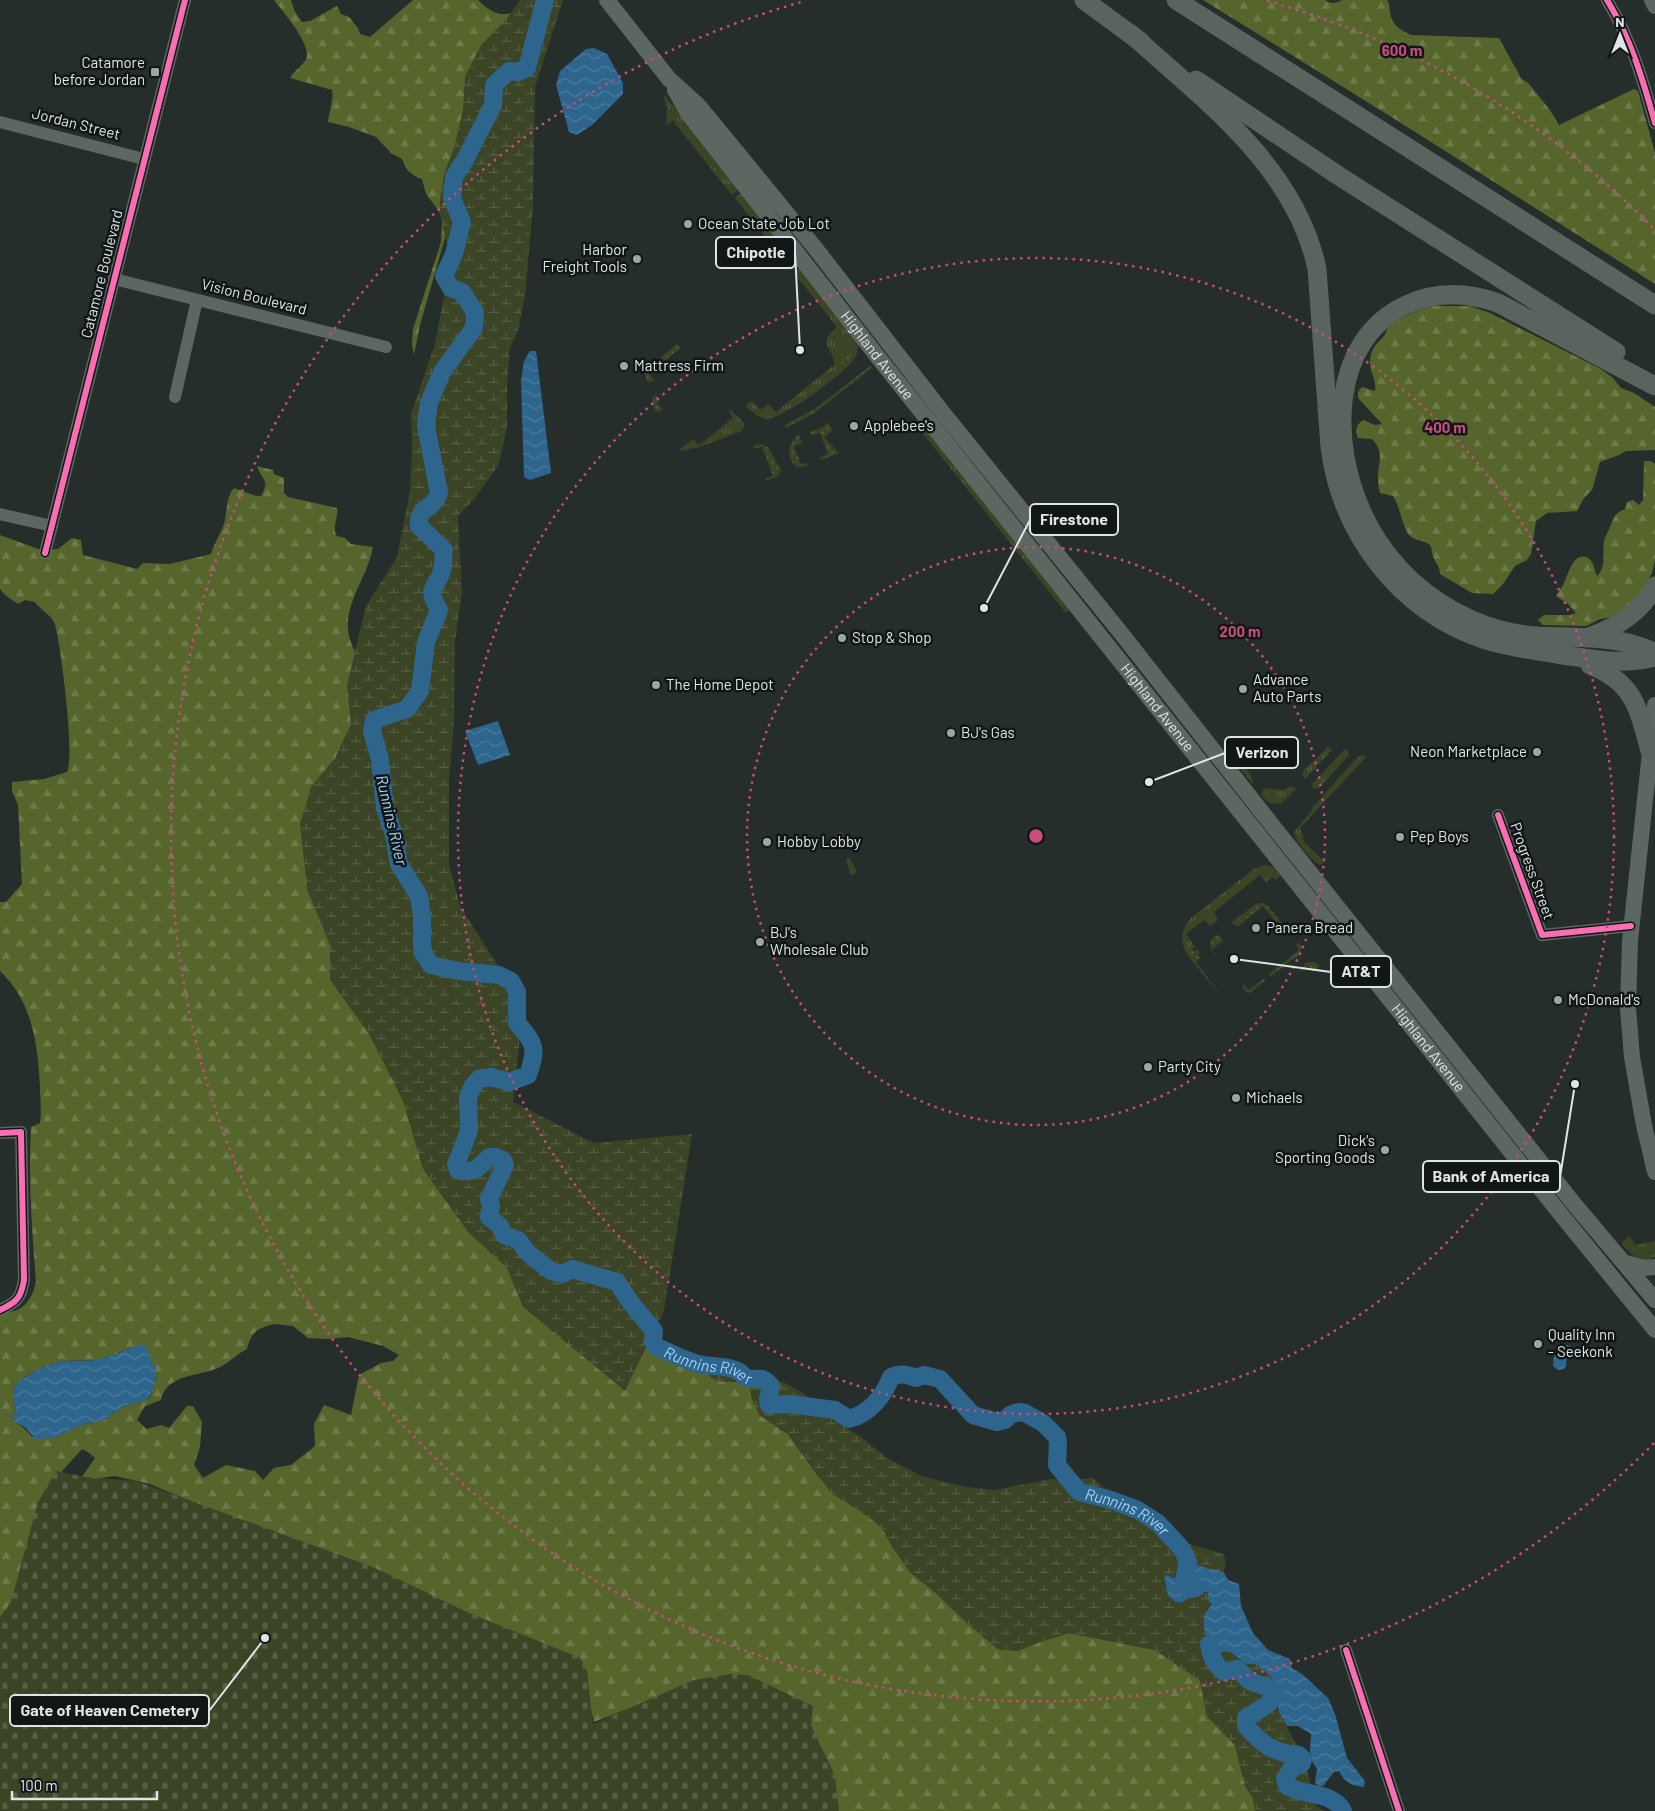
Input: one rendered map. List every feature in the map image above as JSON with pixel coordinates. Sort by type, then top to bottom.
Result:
[{"type":"highway","points":[[1084,0],[1301,151],[1655,377]]},
{"type":"highway","points":[[1176,0],[1655,305]]},
{"type":"highway","points":[[1131,34],[1247,143],[1275,177],[1302,222],[1318,269],[1332,466],[1349,517],[1367,549],[1384,571],[1402,591],[1441,619],[1483,639],[1508,646],[1621,663],[1655,657]]},
{"type":"highway","points":[[1655,386],[1508,308],[1487,299],[1465,294],[1430,296],[1409,303],[1390,314],[1374,328],[1361,344],[1348,375],[1343,396],[1342,420],[1343,445],[1347,469],[1367,522],[1378,542],[1394,562],[1412,581],[1431,596],[1454,611],[1499,630],[1522,634],[1585,638],[1630,644],[1655,653]]},
{"type":"highway","points":[[1585,638],[1612,628],[1632,615],[1643,604],[1655,586]]},
{"type":"highway","points":[[1545,652],[1591,665],[1608,673],[1622,683],[1638,707],[1650,751]]},
{"type":"main road","name":"Highland Avenue","points":[[607,0],[669,79],[688,113],[881,361],[1562,1217],[1655,1330]]},
{"type":"main road","points":[[1652,0],[1655,6]]},
{"type":"main road","name":"Highland Avenue","points":[[669,79],[699,106],[810,241],[943,413],[1121,633],[1575,1204],[1655,1300]]},
{"type":"main road","points":[[1655,704],[1631,926],[1628,1008],[1632,1057],[1644,1125],[1655,1172]]},
{"type":"main road","points":[[1626,1263],[1650,1268],[1655,1267]]},
{"type":"street","name":"Catamore Boulevard","points":[[45,553],[185,0]]},
{"type":"street","points":[[1607,0],[1622,25],[1634,52],[1655,123]]},
{"type":"street","name":"Jordan Street","points":[[0,122],[144,159]]},
{"type":"street","name":"Vision Boulevard","points":[[114,279],[386,347]]},
{"type":"street","points":[[175,397],[197,300]]},
{"type":"street","points":[[0,514],[52,526]]},
{"type":"street","name":"Progress Street","points":[[1498,815],[1542,935],[1631,926]]},
{"type":"street","points":[[0,1133],[20,1132],[24,1280],[22,1292],[16,1302],[0,1310]]},
{"type":"street","points":[[1346,1650],[1399,1811]]},
{"type":"green space","points":[[274,0],[291,0],[295,12],[302,22],[310,21],[337,6],[341,14],[349,17],[358,28],[360,34],[370,37],[413,0],[478,0],[490,10],[501,14],[512,13],[527,7],[450,229],[445,238],[420,325],[414,355],[412,345],[413,329],[441,242],[442,221],[439,211],[426,194],[422,179],[412,174],[402,159],[391,153],[376,137],[328,122],[332,90],[290,78],[306,59],[306,49],[299,34]]},
{"type":"green space","points":[[520,0],[563,0],[535,87],[533,206],[525,296],[518,330],[510,348],[507,385],[507,427],[498,466],[475,498],[458,516],[462,593],[455,642],[454,723],[449,779],[449,865],[460,906],[500,969],[520,1036],[513,1102],[594,1143],[692,1134],[664,1311],[625,1391],[523,1307],[507,1268],[468,1232],[423,1169],[403,1101],[369,1034],[330,980],[330,945],[307,889],[300,824],[311,787],[335,758],[351,724],[347,685],[366,606],[397,557],[410,491],[411,414],[435,344],[446,285],[449,253],[440,214],[440,200],[444,174],[454,148],[463,110],[465,76],[482,44],[505,21]]},
{"type":"green space","points":[[1203,0],[1325,0],[1333,3],[1342,0],[1387,0],[1394,23],[1411,35],[1499,38],[1521,78],[1529,84],[1550,110],[1559,125],[1634,89],[1638,91],[1655,153],[1655,284],[1401,123]]},
{"type":"green space","points":[[665,95],[738,190],[732,195],[673,121],[666,125],[667,107],[663,96]]},
{"type":"green space","points":[[741,193],[797,265],[791,270],[735,198]]},
{"type":"green space","points":[[800,268],[856,341],[858,346],[857,353],[848,366],[839,374],[799,404],[775,417],[764,419],[747,408],[746,405],[752,401],[760,410],[768,404],[776,412],[834,365],[834,359],[828,346],[827,338],[837,327],[794,273]]},
{"type":"green space","points":[[1433,306],[1470,306],[1490,313],[1601,369],[1613,378],[1621,388],[1634,393],[1655,407],[1655,450],[1626,451],[1600,462],[1592,490],[1584,498],[1577,511],[1547,513],[1536,521],[1531,554],[1527,560],[1515,566],[1503,584],[1493,594],[1472,593],[1440,574],[1429,544],[1409,535],[1393,496],[1380,493],[1378,480],[1379,449],[1372,439],[1358,438],[1357,435],[1356,430],[1363,420],[1375,425],[1382,424],[1358,398],[1358,392],[1362,387],[1375,391],[1375,382],[1370,365],[1373,349],[1385,335],[1387,329],[1397,321],[1409,314]]},
{"type":"green space","points":[[677,344],[681,348],[649,373],[654,380],[651,382],[647,381],[643,366],[644,359],[650,366]]},
{"type":"green space","points":[[848,348],[852,350],[848,356],[849,361],[842,364],[840,360]]},
{"type":"green space","points":[[870,366],[872,368],[813,414],[785,427],[785,425],[816,408]]},
{"type":"green space","points":[[655,394],[660,400],[657,403],[662,409],[659,412],[654,410],[652,399]]},
{"type":"green space","points":[[730,409],[745,424],[742,431],[700,447],[680,451],[693,439],[699,445],[733,418],[729,412]]},
{"type":"green space","points":[[827,422],[833,430],[824,437],[839,453],[821,460],[820,458],[828,454],[820,433],[812,435],[809,432],[824,427]]},
{"type":"green space","points":[[922,423],[1070,610],[1066,613],[917,426]]},
{"type":"green space","points":[[799,434],[802,443],[794,446],[801,464],[810,463],[804,467],[797,467],[789,455],[789,450]]},
{"type":"green space","points":[[762,444],[769,448],[781,471],[777,477],[766,481],[765,479],[773,476],[762,447],[753,448]]},
{"type":"green space","points":[[1644,461],[1651,461],[1655,464],[1655,560],[1652,573],[1644,588],[1626,611],[1614,617],[1600,619],[1586,626],[1543,625],[1538,620],[1544,615],[1570,615],[1576,613],[1568,604],[1556,596],[1572,564],[1579,557],[1583,556],[1590,559],[1597,576],[1600,572],[1603,564],[1604,539],[1614,518],[1625,509],[1627,502],[1633,500],[1639,505],[1643,500]]},
{"type":"green space","points":[[257,466],[273,470],[274,474],[284,478],[284,493],[288,497],[337,508],[335,533],[337,536],[345,538],[351,544],[373,547],[352,602],[348,625],[349,636],[359,661],[362,867],[646,1336],[665,1344],[687,1366],[705,1371],[715,1381],[740,1382],[750,1386],[752,1399],[777,1427],[788,1434],[818,1476],[882,1528],[893,1548],[911,1573],[998,1649],[1017,1651],[1069,1633],[1155,1650],[1200,1680],[1207,1716],[1235,1745],[1245,1786],[1253,1798],[1255,1811],[830,1811],[700,1681],[594,1722],[578,1657],[533,1668],[485,1626],[150,1484],[115,1476],[79,1481],[95,1458],[82,1449],[63,1470],[59,1478],[0,1645],[0,1312],[15,1311],[21,1308],[32,1294],[36,1282],[31,1205],[30,1146],[31,1127],[40,1123],[41,1110],[38,1056],[32,1025],[20,996],[0,971],[0,902],[6,902],[22,884],[18,805],[12,791],[12,782],[44,779],[67,772],[69,745],[64,676],[55,624],[35,602],[25,600],[18,604],[0,589],[0,535],[41,550],[58,549],[72,538],[81,540],[83,555],[137,569],[143,563],[170,564],[211,554],[225,522],[229,496],[234,488],[261,496],[265,483]],"holes":[[[274,1324],[293,1326],[308,1338],[348,1337],[383,1346],[399,1355],[393,1361],[381,1363],[359,1375],[351,1415],[324,1405],[314,1424],[315,1446],[291,1465],[274,1468],[263,1480],[255,1471],[226,1465],[203,1478],[194,1465],[200,1447],[202,1422],[193,1406],[187,1406],[169,1428],[161,1425],[147,1429],[137,1420],[145,1406],[161,1400],[164,1391],[177,1380],[224,1365],[247,1349],[251,1338],[256,1332]],[[133,1347],[147,1350],[151,1362],[156,1368],[156,1379],[153,1383],[151,1396],[148,1399],[128,1405],[104,1420],[81,1425],[55,1438],[32,1437],[12,1417],[16,1410],[13,1396],[14,1390],[18,1382],[23,1378],[60,1362],[101,1359]]]},
{"type":"green space","points":[[1328,747],[1332,750],[1304,778],[1302,774],[1304,770]]},
{"type":"green space","points":[[1345,749],[1349,755],[1319,788],[1313,789],[1312,784]]},
{"type":"green space","points":[[1362,755],[1367,756],[1300,828],[1304,842],[1325,862],[1320,865],[1304,850],[1297,841],[1294,832],[1311,809],[1357,758]]},
{"type":"green space","points":[[1233,760],[1240,763],[1246,769],[1251,776],[1253,784]]},
{"type":"green space","points":[[1291,786],[1296,789],[1281,804],[1269,803],[1262,796],[1264,788],[1282,790]]},
{"type":"green space","points":[[842,832],[847,846],[842,849],[840,849],[835,835]]},
{"type":"green space","points":[[850,858],[857,872],[852,875],[850,874],[846,859]]},
{"type":"green space","points":[[1265,865],[1273,867],[1281,876],[1275,880],[1273,877],[1266,882],[1260,875],[1214,912],[1218,920],[1210,926],[1204,920],[1186,934],[1193,944],[1185,950],[1182,936],[1186,925],[1192,917],[1254,869]]},
{"type":"green space","points":[[1262,903],[1267,905],[1288,930],[1281,929],[1263,906],[1237,927],[1232,922],[1256,904]]},
{"type":"green space","points":[[1216,935],[1220,936],[1223,941],[1212,949],[1217,958],[1211,949],[1210,943]]},
{"type":"green space","points":[[1299,942],[1302,947],[1300,954],[1270,977],[1269,974],[1299,950],[1296,945]]},
{"type":"green space","points":[[1193,944],[1195,947],[1192,950],[1197,949],[1200,953],[1199,957],[1202,956],[1196,962],[1225,1001],[1186,953],[1185,950]]},
{"type":"green space","points":[[1307,962],[1314,962],[1319,967],[1313,972],[1308,966],[1302,971],[1300,970]]},
{"type":"green space","points":[[1264,978],[1266,980],[1250,993],[1246,992],[1242,987],[1244,984],[1249,990]]},
{"type":"green space","points":[[1629,1236],[1636,1245],[1655,1241],[1655,1256],[1650,1259],[1641,1260],[1633,1255],[1622,1245],[1622,1242]]},
{"type":"green space","points":[[705,1371],[753,1372],[785,1383],[805,1394],[819,1409],[865,1440],[887,1458],[922,1476],[940,1481],[994,1490],[1051,1479],[1093,1478],[1104,1488],[1117,1495],[1163,1536],[1223,1554],[1226,1564],[1222,1574],[1218,1570],[1208,1570],[1202,1566],[1188,1569],[1182,1578],[1178,1580],[1167,1575],[1164,1577],[1167,1590],[1173,1600],[1181,1603],[1195,1594],[1209,1591],[1212,1603],[1206,1610],[1210,1649],[1220,1662],[1221,1652],[1229,1651],[1240,1660],[1255,1664],[1271,1676],[1275,1684],[1279,1712],[1294,1740],[1302,1750],[1316,1806],[1324,1811],[1255,1811],[1253,1798],[1245,1786],[1235,1745],[1207,1716],[1200,1680],[1155,1650],[1069,1633],[1017,1651],[998,1649],[911,1573],[893,1548],[882,1528],[866,1515],[832,1494],[788,1434],[759,1415],[752,1399],[750,1386],[740,1382],[715,1381]]},
{"type":"green space","points":[[56,1471],[86,1477],[136,1481],[373,1567],[469,1613],[580,1658],[587,1671],[593,1724],[694,1680],[731,1674],[748,1675],[813,1706],[811,1725],[835,1776],[839,1811],[0,1811],[0,1617],[11,1602],[38,1502]]},
{"type":"water","points":[[594,48],[607,54],[623,83],[623,94],[592,125],[577,135],[569,132],[556,85],[560,71],[586,49]]},
{"type":"water","points":[[530,351],[536,351],[551,473],[530,480],[524,477],[521,381],[524,361]]},
{"type":"water","points":[[498,721],[510,755],[478,765],[465,731]]},
{"type":"water","points":[[143,1344],[156,1368],[152,1393],[148,1399],[128,1405],[104,1420],[81,1425],[55,1438],[35,1439],[26,1428],[15,1422],[12,1417],[16,1410],[13,1396],[15,1387],[23,1378],[30,1374],[59,1362],[95,1360]]},
{"type":"water","points":[[1563,1346],[1571,1346],[1571,1351],[1567,1356],[1566,1366],[1564,1369],[1558,1370],[1553,1366],[1554,1355]]},
{"type":"water","points":[[1195,1565],[1218,1570],[1222,1573],[1223,1571],[1228,1580],[1239,1584],[1241,1606],[1253,1633],[1268,1650],[1290,1659],[1292,1668],[1302,1674],[1328,1698],[1335,1714],[1347,1758],[1365,1781],[1364,1787],[1349,1783],[1339,1771],[1334,1772],[1323,1786],[1318,1786],[1315,1782],[1317,1769],[1311,1760],[1311,1734],[1298,1726],[1287,1726],[1279,1712],[1275,1684],[1271,1676],[1255,1664],[1246,1664],[1229,1651],[1221,1652],[1220,1662],[1215,1667],[1209,1663],[1205,1656],[1210,1649],[1204,1620],[1212,1604],[1208,1599],[1209,1591],[1195,1594],[1181,1603],[1176,1602],[1168,1596],[1164,1577],[1167,1575],[1178,1580]]},
{"type":"waterway","name":"Runnins River","points":[[545,0],[527,68],[518,72],[509,71],[494,85],[493,105],[465,160],[454,177],[452,198],[462,222],[454,254],[444,276],[451,288],[462,292],[475,312],[474,328],[442,372],[429,403],[426,426],[439,493],[434,502],[424,510],[419,526],[444,550],[442,571],[432,591],[439,610],[426,642],[420,691],[407,709],[374,720],[372,731],[380,760],[385,808],[394,835],[399,864],[419,896],[422,918],[422,951],[431,965],[458,971],[499,975],[511,981],[517,992],[517,1023],[528,1036],[533,1047],[533,1059],[528,1075],[509,1082],[491,1077],[479,1079],[473,1086],[468,1097],[469,1131],[456,1164],[458,1170],[472,1171],[489,1157],[503,1160],[505,1165],[489,1199],[491,1206],[489,1217],[500,1226],[504,1235],[518,1240],[528,1253],[551,1271],[563,1274],[572,1269],[617,1282],[654,1331],[653,1341],[655,1346],[695,1363],[733,1369],[747,1378],[764,1380],[771,1386],[768,1399],[769,1405],[790,1404],[835,1410],[849,1419],[869,1409],[880,1397],[891,1377],[904,1375],[916,1378],[924,1375],[940,1379],[973,1415],[997,1422],[1005,1420],[1010,1415],[1018,1412],[1025,1413],[1043,1423],[1057,1437],[1057,1465],[1079,1492],[1108,1499],[1138,1510],[1158,1523],[1182,1549],[1188,1562],[1184,1580],[1185,1585],[1190,1589],[1196,1588]]},
{"type":"waterway","name":"Runnins River","points":[[1209,1644],[1214,1660],[1224,1672],[1237,1669],[1250,1681],[1267,1687],[1274,1692],[1273,1697],[1267,1704],[1246,1718],[1246,1726],[1269,1747],[1299,1755],[1303,1759],[1302,1763],[1291,1769],[1285,1779],[1287,1786],[1332,1800],[1343,1811]]},
{"type":"cycle path","points":[[45,553],[185,0]]},
{"type":"cycle path","points":[[1607,0],[1630,45],[1655,123]]},
{"type":"cycle path","points":[[1498,815],[1542,935],[1631,926]]},
{"type":"cycle path","points":[[0,1133],[21,1132],[24,1280],[17,1299],[0,1310]]},
{"type":"cycle path","points":[[1346,1650],[1399,1811]]},
{"type":"place","name":"Catamore before Jordan","points":[[155,72]]},
{"type":"place","name":"Ocean State Job Lot","points":[[688,224]]},
{"type":"place","name":"Harbor Freight Tools","points":[[637,259]]},
{"type":"place","name":"Chipotle","points":[[800,350]]},
{"type":"place","name":"Mattress Firm","points":[[624,366]]},
{"type":"place","name":"Applebee's","points":[[854,426]]},
{"type":"place","name":"Firestone","points":[[984,608]]},
{"type":"place","name":"Stop & Shop","points":[[842,638]]},
{"type":"place","name":"The Home Depot","points":[[656,685]]},
{"type":"place","name":"Advance Auto Parts","points":[[1243,689]]},
{"type":"place","name":"BJ's Gas","points":[[951,733]]},
{"type":"place","name":"Neon Marketplace","points":[[1537,752]]},
{"type":"place","name":"Verizon","points":[[1149,782]]},
{"type":"place","name":"Pep Boys","points":[[1400,837]]},
{"type":"place","name":"Hobby Lobby","points":[[767,842]]},
{"type":"place","name":"Panera Bread","points":[[1256,928]]},
{"type":"place","name":"BJ's Wholesale Club","points":[[760,942]]},
{"type":"place","name":"AT&T","points":[[1234,959]]},
{"type":"place","name":"McDonald's","points":[[1558,1000]]},
{"type":"place","name":"Party City","points":[[1148,1067]]},
{"type":"place","name":"Bank of America","points":[[1575,1084]]},
{"type":"place","name":"Michaels","points":[[1236,1098]]},
{"type":"place","name":"Dick's Sporting Goods","points":[[1385,1150]]},
{"type":"place","name":"Quality Inn - Seekonk","points":[[1538,1344]]},
{"type":"place","name":"Gate of Heaven Cemetery","points":[[265,1638]]}]
